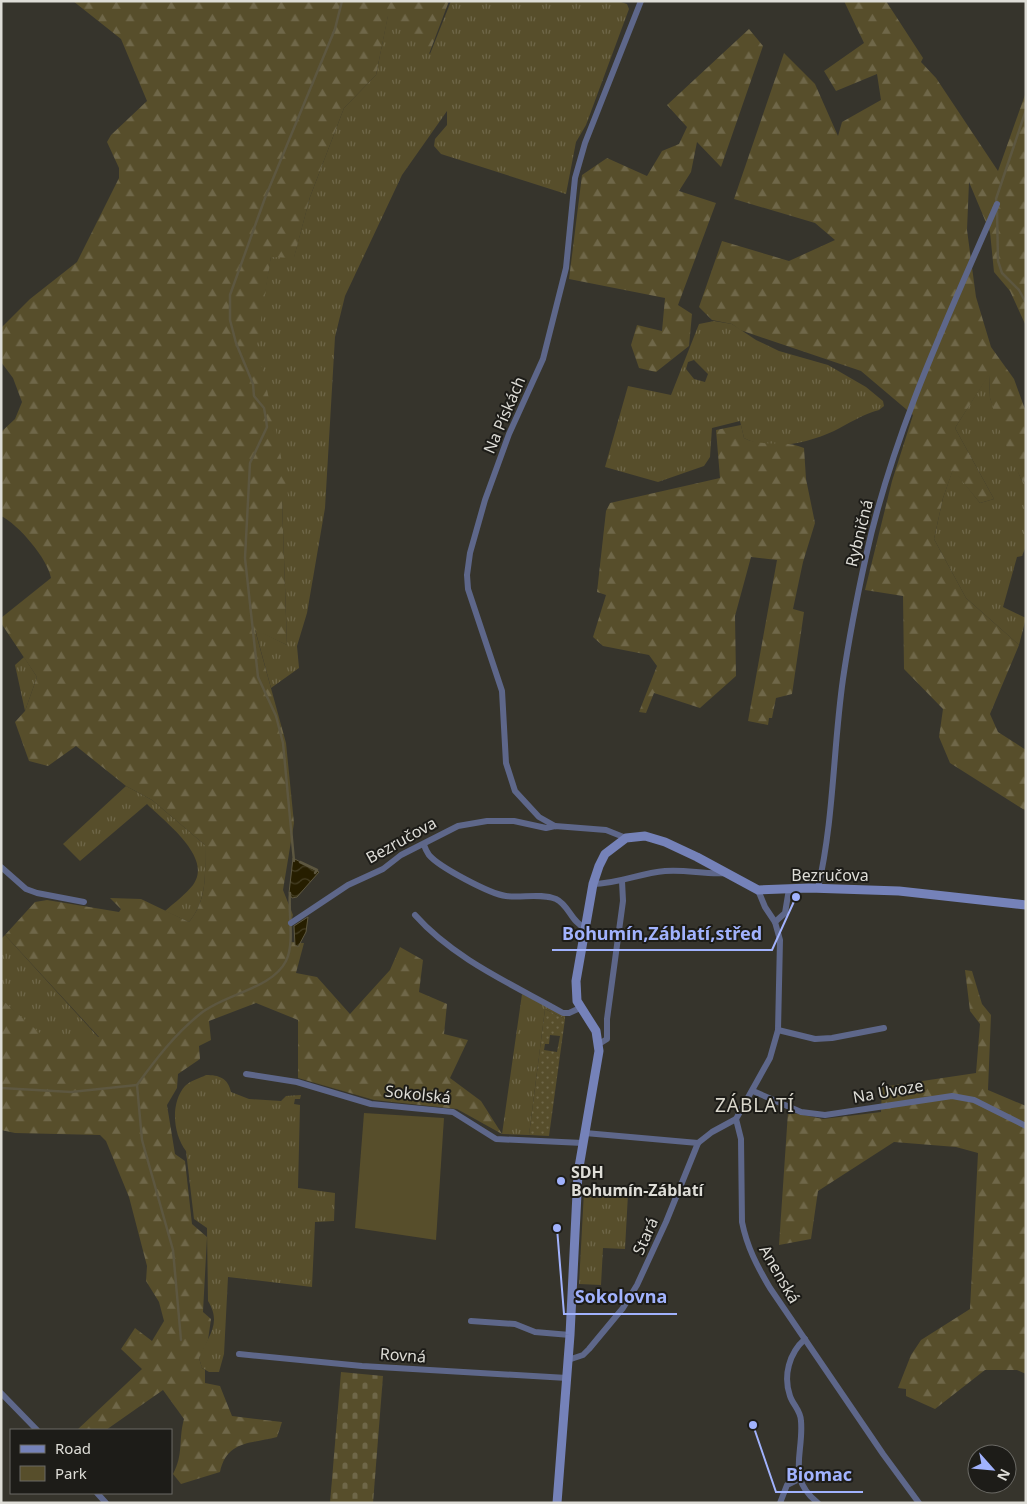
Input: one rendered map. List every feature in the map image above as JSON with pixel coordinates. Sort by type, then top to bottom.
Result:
[{"type":"main road","name":"Bezručova","points":[[626,838],[645,836],[665,842],[758,890],[818,888],[924,893],[1001,904],[1026,905]]},
{"type":"main road","points":[[557,1503],[570,1335],[578,1173],[599,1044],[596,1031],[580,1008],[576,997],[576,981],[593,884],[599,866],[606,854],[626,838]]},
{"type":"street","name":"Na Pískách","points":[[555,826],[539,817],[515,792],[506,763],[502,691],[468,589],[467,575],[470,553],[485,500],[509,434],[543,359],[566,268],[575,178],[585,143],[641,1]]},
{"type":"street","name":"Rybničná","points":[[818,888],[827,851],[843,679],[866,556],[889,473],[918,386],[997,204]]},
{"type":"street","name":"Bezručova","points":[[291,923],[348,884],[383,869],[401,855],[424,845],[458,826],[488,821],[514,821],[546,828],[555,826],[606,830],[626,838]]},
{"type":"street","points":[[424,845],[429,854],[437,861],[487,890],[505,896],[546,896],[557,900],[566,907],[576,924],[585,928]]},
{"type":"street","points":[[1,867],[32,891],[84,902]]},
{"type":"street","points":[[593,884],[622,881],[663,871],[726,873]]},
{"type":"street","points":[[599,1044],[607,1039],[609,1028],[607,1019],[623,901],[622,881]]},
{"type":"street","points":[[775,922],[785,913],[788,889]]},
{"type":"street","points":[[585,1133],[698,1143],[712,1132],[736,1120],[773,1052],[778,1030],[780,951],[775,922],[765,907],[758,890]]},
{"type":"street","points":[[415,915],[433,935],[461,955],[563,1013],[569,1014],[580,1008]]},
{"type":"street","points":[[778,1030],[816,1039],[832,1038],[884,1028]]},
{"type":"street","name":"Sokolská","points":[[246,1074],[297,1082],[371,1104],[453,1112],[496,1139],[583,1143]]},
{"type":"street","name":"Na Úvoze","points":[[753,1091],[801,1112],[825,1115],[952,1096],[974,1100],[1026,1126]]},
{"type":"street","name":"Anenská","points":[[736,1120],[742,1140],[742,1222],[748,1245],[766,1281],[883,1454],[919,1503]]},
{"type":"street","name":"Stará","points":[[568,1360],[583,1355],[589,1349],[623,1308],[637,1285],[666,1222],[698,1143]]},
{"type":"street","points":[[472,1321],[515,1324],[535,1332],[570,1335]]},
{"type":"street","points":[[805,1339],[794,1350],[790,1358],[790,1398],[801,1418],[799,1479],[807,1494],[818,1503]]},
{"type":"street","name":"Rovná","points":[[239,1354],[362,1366],[567,1378]]},
{"type":"street","points":[[1,1393],[36,1429]]},
{"type":"street","points":[[780,1503],[787,1485],[799,1479]]},
{"type":"green space","points":[[73,1],[449,1],[429,54],[388,16],[376,75],[344,108],[310,197],[294,258],[271,257],[257,345],[277,435],[289,501],[282,501],[287,645],[255,630],[286,743],[294,823],[283,890],[293,915],[290,942],[304,943],[296,973],[317,977],[350,1014],[390,970],[400,947],[423,960],[419,992],[447,1004],[444,1034],[468,1040],[450,1078],[481,1101],[502,1134],[457,1109],[374,1100],[298,1078],[298,1020],[256,1003],[209,1021],[211,1040],[199,1046],[200,1059],[178,1074],[177,1088],[167,1105],[175,1154],[185,1161],[192,1224],[207,1237],[203,1312],[211,1319],[208,1340],[199,1358],[202,1368],[205,1370],[205,1383],[220,1386],[232,1416],[282,1422],[277,1437],[241,1445],[234,1449],[223,1462],[220,1472],[181,1484],[173,1474],[179,1460],[184,1419],[163,1390],[107,1429],[78,1429],[142,1369],[121,1349],[135,1328],[152,1341],[164,1321],[159,1302],[146,1281],[147,1266],[129,1197],[106,1141],[100,1135],[15,1133],[1,1130],[1,999],[41,1034],[99,1037],[5,935],[35,902],[47,900],[119,912],[121,909],[110,898],[141,899],[189,922],[200,904],[205,876],[205,845],[152,800],[126,786],[76,746],[48,766],[29,761],[15,722],[25,711],[37,677],[1,623],[1,618],[51,578],[44,561],[24,534],[1,516],[1,432],[15,419],[22,402],[13,378],[1,362],[1,328],[30,299],[77,262],[119,178],[119,168],[107,142],[111,135],[147,101],[121,39]]},
{"type":"green space","points":[[451,1],[618,1],[627,4],[629,9],[586,125],[576,142],[566,194],[441,154],[434,146],[435,139],[447,125],[447,111],[402,175],[345,296],[335,337],[325,508],[307,613],[297,646],[299,668],[271,688],[255,629],[287,645],[282,500],[288,501],[256,344],[271,256],[294,257],[310,197],[344,108],[376,75],[388,15],[430,54]]},
{"type":"green space","points":[[844,1],[886,1],[923,58],[921,62],[936,78],[998,171],[1026,92],[1026,326],[1010,291],[994,272],[990,232],[969,182],[967,230],[976,297],[991,347],[1014,379],[1026,412],[1026,483],[1021,479],[1001,434],[990,398],[989,375],[955,428],[994,499],[980,503],[953,470],[943,498],[934,539],[966,598],[1019,645],[990,714],[998,732],[1026,750],[1026,811],[950,763],[939,737],[943,709],[904,669],[903,596],[865,590],[892,481],[913,415],[861,371],[740,330],[732,324],[712,320],[699,307],[722,241],[789,261],[835,240],[815,223],[734,199],[784,53],[815,84],[838,136],[842,122],[881,100],[877,74],[836,91],[824,71],[864,43]]},
{"type":"green space","points":[[749,29],[763,46],[721,167],[697,142],[691,172],[679,191],[716,203],[678,305],[692,314],[689,346],[656,372],[639,368],[631,345],[637,325],[662,331],[665,298],[569,279],[582,175],[607,158],[647,176],[662,151],[679,144],[687,127],[667,105]]},
{"type":"green space","points":[[714,321],[732,324],[756,340],[779,351],[828,365],[866,387],[883,401],[884,406],[824,435],[789,444],[765,444],[744,438],[740,421],[712,428],[710,457],[704,466],[658,482],[605,467],[628,386],[671,395],[699,324]],"holes":[[[694,360],[708,374],[705,382],[694,379],[686,369],[688,362]]]},
{"type":"green space","points":[[989,374],[990,398],[1021,479],[1026,483],[1026,546],[1022,556],[1017,557],[1003,607],[1026,618],[1019,645],[966,598],[934,539],[943,498],[953,469],[980,503],[994,499],[955,428]]},
{"type":"green space","points":[[741,425],[744,438],[751,441],[797,445],[804,448],[806,479],[815,523],[803,562],[793,609],[804,612],[792,694],[776,698],[772,718],[769,718],[768,725],[748,721],[777,560],[751,557],[735,616],[736,676],[700,708],[654,693],[646,713],[639,712],[657,666],[649,655],[603,646],[593,637],[606,595],[597,592],[606,511],[610,503],[720,478],[716,430]]},
{"type":"green space","points":[[24,657],[37,677],[25,711],[15,665]]},
{"type":"green space","points":[[126,786],[152,800],[205,845],[205,876],[202,895],[200,904],[189,922],[165,911],[193,885],[198,874],[197,863],[192,852],[175,830],[147,804],[80,861],[63,844]]},
{"type":"green space","points":[[5,935],[99,1038],[40,1035],[1,999],[1,939]]},
{"type":"green space","points":[[965,970],[972,971],[982,1004],[991,1015],[988,1090],[1026,1106],[1026,1374],[1017,1370],[985,1370],[935,1409],[906,1396],[906,1389],[898,1388],[911,1355],[921,1340],[970,1309],[978,1153],[956,1147],[894,1142],[818,1191],[811,1239],[779,1245],[788,1112],[823,1119],[881,1112],[882,1087],[976,1073],[980,1024],[970,1011]]},
{"type":"green space","points":[[522,994],[565,1015],[565,1019],[545,1009],[529,1135],[502,1134]]},
{"type":"green space","points":[[545,1009],[565,1019],[549,1136],[529,1135]],"holes":[[[550,1035],[560,1036],[557,1052],[544,1050],[545,1044],[549,1044]]]},
{"type":"green space","points":[[206,1075],[222,1078],[228,1083],[231,1092],[249,1099],[281,1101],[286,1096],[301,1095],[300,1099],[295,1099],[294,1104],[300,1105],[298,1188],[335,1193],[334,1221],[315,1222],[312,1287],[228,1277],[224,1354],[219,1372],[209,1372],[202,1368],[199,1358],[214,1324],[214,1317],[208,1301],[207,1228],[194,1219],[186,1151],[178,1136],[175,1118],[177,1101],[185,1086]]},
{"type":"green space","points":[[364,1113],[444,1118],[436,1240],[355,1228]]},
{"type":"green space","points":[[584,1191],[628,1194],[625,1249],[603,1248],[601,1285],[579,1284]]},
{"type":"green space","points":[[341,1372],[383,1376],[373,1503],[330,1503]]},
{"type":"water","points":[[293,858],[319,872],[297,897],[292,898],[289,893]]},
{"type":"water","points":[[308,917],[306,932],[298,947],[295,945],[294,926]]},
{"type":"waterway","points":[[294,861],[283,743],[276,716],[258,677],[245,558],[250,463],[267,427],[264,408],[254,396],[253,384],[236,343],[230,320],[230,295],[265,198],[335,29],[342,1]]},
{"type":"waterway","points":[[997,204],[996,199],[1026,110]]},
{"type":"waterway","points":[[997,209],[998,261],[1002,273],[1019,290],[1026,303]]},
{"type":"waterway","points":[[300,862],[317,870],[315,873]]},
{"type":"waterway","points":[[181,1340],[173,1250],[142,1140],[137,1085],[174,1038],[200,1014],[222,1001],[259,985],[279,970],[289,954],[291,937],[290,893]]},
{"type":"waterway","points":[[1,1088],[71,1092],[137,1085]]},
{"type":"place","name":"Bohumín,Záblatí,střed","points":[[796,897]]},
{"type":"place","name":"SDH Bohumín-Záblatí","points":[[561,1181]]},
{"type":"place","name":"Sokolovna","points":[[557,1228]]},
{"type":"place","name":"Biomac","points":[[753,1425]]},
{"type":"district","name":"ZÁBLATÍ","points":[[755,1105]]}]
